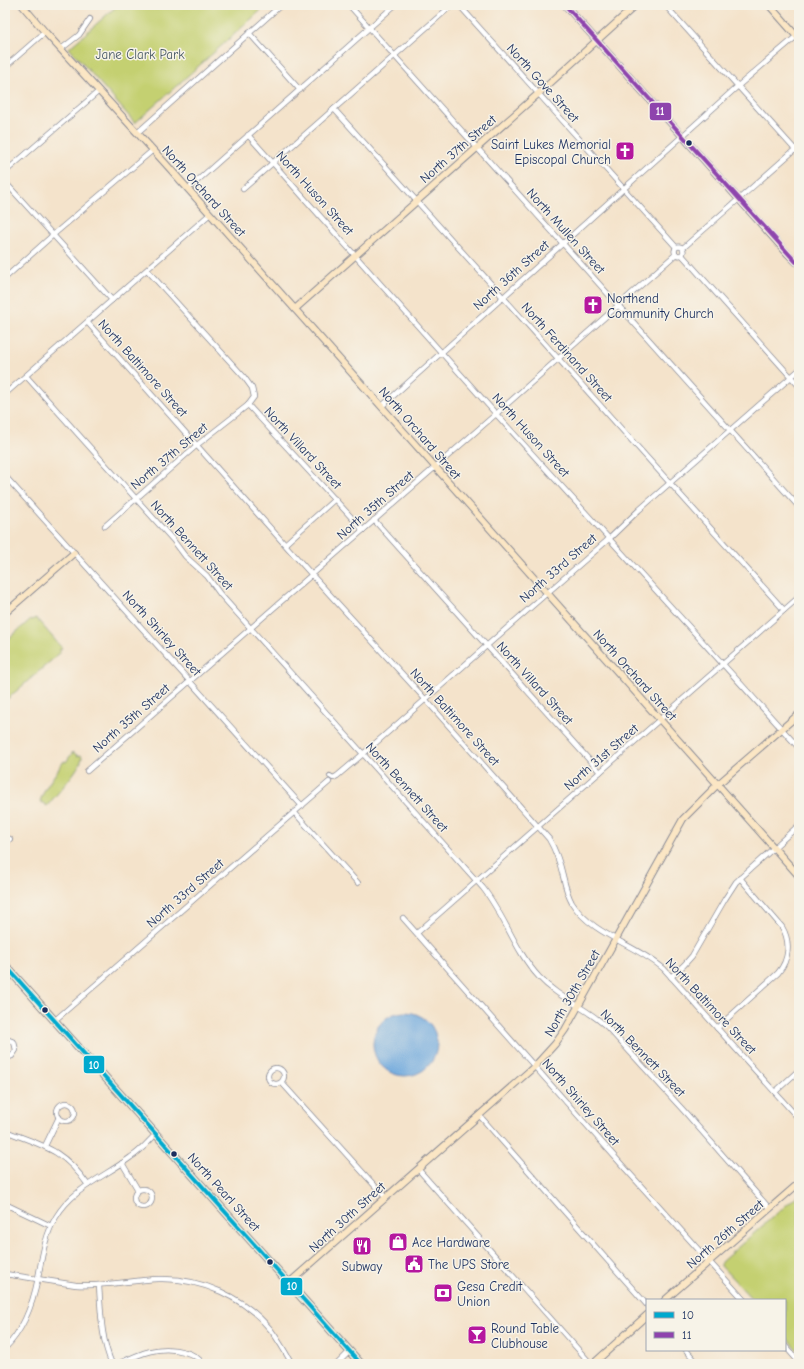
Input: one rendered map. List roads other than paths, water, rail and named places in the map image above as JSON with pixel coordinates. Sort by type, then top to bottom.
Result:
[{"type":"main road","name":"North Pearl Street","points":[[5,965],[361,1364]]},
{"type":"street","name":"North Orchard Street","points":[[22,5],[154,150],[799,876]]},
{"type":"street","points":[[137,133],[281,5]]},
{"type":"street","name":"North Mullen Street","points":[[349,5],[799,507]]},
{"type":"street","points":[[188,189],[395,5]]},
{"type":"street","points":[[242,189],[452,5]]},
{"type":"street","name":"North Gove Street","points":[[459,5],[676,247]]},
{"type":"street","points":[[565,5],[739,199],[798,262]]},
{"type":"street","name":"North 37th Street","points":[[295,309],[416,200],[538,94],[636,5]]},
{"type":"street","points":[[665,5],[799,154]]},
{"type":"street","points":[[769,5],[798,36]]},
{"type":"street","points":[[61,49],[79,35],[90,20]]},
{"type":"street","points":[[5,67],[45,32]]},
{"type":"street","points":[[249,33],[300,90]]},
{"type":"street","name":"North 36th Street","points":[[382,406],[738,86],[798,36]]},
{"type":"street","points":[[5,172],[99,91]]},
{"type":"street","name":"North Ferdinand Street","points":[[334,109],[784,610]]},
{"type":"street","name":"North Huson Street","points":[[248,135],[496,414],[799,748]]},
{"type":"street","points":[[682,255],[684,252],[683,248],[799,146]]},
{"type":"street","points":[[5,278],[53,235],[154,150]]},
{"type":"street","name":"North Baltimore Street","points":[[5,182],[112,300]]},
{"type":"street","points":[[5,394],[88,323],[210,214]]},
{"type":"street","points":[[683,248],[678,246],[674,250],[676,254],[682,255],[799,386]]},
{"type":"street","name":"North 35th Street","points":[[87,771],[496,414],[676,254]]},
{"type":"street","name":"North Villard Street","points":[[148,270],[250,384],[254,395],[253,399],[248,405],[363,530]]},
{"type":"street","name":"North Baltimore Street","points":[[88,323],[538,827],[555,848],[568,896],[576,909],[590,923],[651,958],[671,977],[799,1119]]},
{"type":"street","name":"North 33rd Street","points":[[330,776],[333,778],[337,776],[363,754],[799,370]]},
{"type":"street","name":"North Bennett Street","points":[[26,376],[136,498],[185,556],[208,576],[220,594],[477,881],[493,901],[532,970],[548,986],[595,1016],[608,1028],[684,1111],[770,1209]]},
{"type":"street","name":"North 37th Street","points":[[105,526],[197,445],[248,405]]},
{"type":"street","name":"North Shirley Street","points":[[5,476],[302,806]]},
{"type":"street","points":[[285,544],[335,499]]},
{"type":"street","name":"North Villard Street","points":[[374,520],[600,772]]},
{"type":"street","points":[[5,613],[74,553]]},
{"type":"street","name":"North 31st Street","points":[[417,933],[784,610],[798,600]]},
{"type":"street","name":"North 30th Street","points":[[289,1283],[535,1066],[559,1039],[682,819],[717,785],[799,714]]},
{"type":"street","name":"North 33rd Street","points":[[54,1021],[329,782]]},
{"type":"street","points":[[294,812],[358,883]]},
{"type":"street","points":[[671,977],[692,956],[725,899],[740,878],[799,825]]},
{"type":"street","points":[[5,844],[10,839]]},
{"type":"street","points":[[717,1028],[778,974],[784,964],[788,950],[786,934],[782,927],[740,878]]},
{"type":"street","name":"North Shirley Street","points":[[403,918],[743,1299]]},
{"type":"street","points":[[5,1040],[14,1042],[16,1050],[12,1056],[5,1058]]},
{"type":"street","points":[[775,1092],[799,1070]]},
{"type":"street","points":[[282,1083],[385,1197]]},
{"type":"street","points":[[479,1115],[646,1304]]},
{"type":"street","points":[[45,1146],[59,1117]]},
{"type":"street","points":[[5,1131],[45,1146],[64,1158],[88,1186]]},
{"type":"street","points":[[5,1348],[15,1337],[29,1310],[38,1280],[45,1244],[51,1226],[61,1209],[72,1197],[142,1149],[156,1134]]},
{"type":"street","points":[[122,1163],[138,1190]]},
{"type":"street","points":[[418,1169],[592,1364],[646,1316]]},
{"type":"street","name":"North 26th Street","points":[[665,1299],[799,1183]]},
{"type":"street","points":[[5,1204],[51,1226]]},
{"type":"street","points":[[5,1274],[76,1286],[99,1286],[169,1279],[192,1282],[215,1288],[242,1303],[261,1320],[271,1331],[292,1364]]},
{"type":"street","points":[[99,1286],[102,1328],[106,1348],[112,1364]]},
{"type":"street","points":[[786,1347],[799,1362]]},
{"type":"street","points":[[118,1364],[147,1352],[163,1349],[180,1350],[199,1359],[203,1364]]},
{"type":"street","points":[[338,1364],[350,1351]]},
{"type":"street","points":[[687,1351],[698,1364]]},
{"type":"water","points":[[399,1012],[411,1012],[428,1021],[435,1032],[437,1044],[435,1056],[428,1067],[411,1076],[399,1076],[387,1071],[378,1062],[373,1050],[373,1038],[378,1026],[387,1017]]},
{"type":"place","name":"Saint Lukes Memorial Episcopal Church","points":[[625,151]]},
{"type":"place","name":"Northend Community Church","points":[[593,305]]},
{"type":"place","name":"Ace Hardware","points":[[398,1242]]},
{"type":"place","name":"Subway","points":[[362,1246]]},
{"type":"place","name":"The UPS Store","points":[[414,1264]]},
{"type":"place","name":"Gesa Credit Union","points":[[443,1293]]},
{"type":"place","name":"Round Table Clubhouse","points":[[477,1335]]},
{"type":"park label","name":"Jane Clark Park","points":[[140,54]]}]
